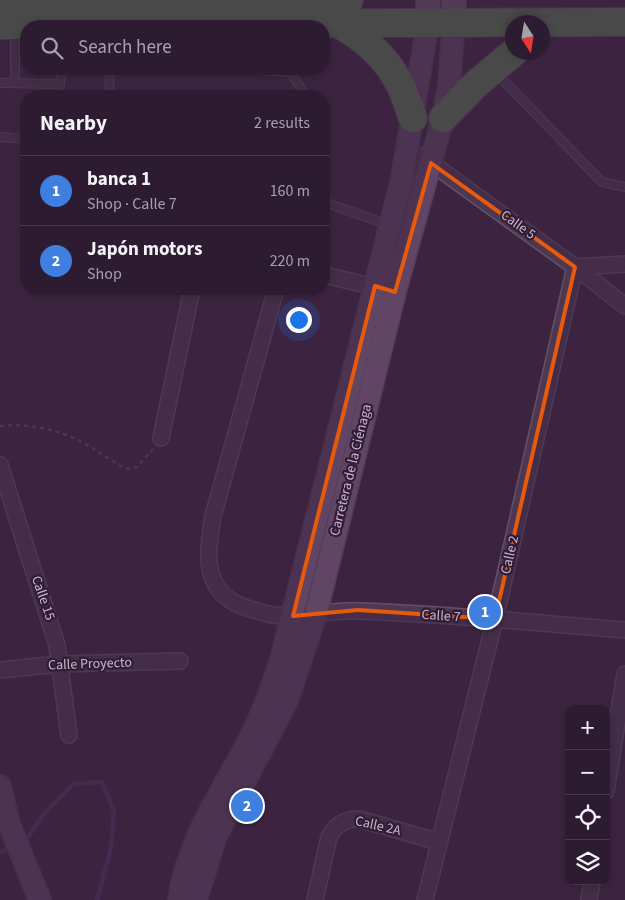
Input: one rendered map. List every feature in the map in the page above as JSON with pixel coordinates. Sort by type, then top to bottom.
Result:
[{"type":"highway","points":[[139,20],[334,6]]},
{"type":"highway","points":[[334,6],[398,79],[413,118]]},
{"type":"highway","points":[[7,15],[334,6],[620,22]]},
{"type":"highway","points":[[7,15],[38,20]]},
{"type":"highway","points":[[550,36],[577,28],[620,22]]},
{"type":"highway","points":[[442,118],[505,59]]},
{"type":"street","name":"Carretera de la Ciénaga","points":[[196,900],[216,836],[287,701],[316,614],[395,292],[442,118],[449,84],[441,11]]},
{"type":"street","name":"Carretera de la Ciénaga","points":[[179,900],[182,882],[199,832],[249,740],[271,692],[293,616],[389,225],[413,118],[441,11]]},
{"type":"street","name":"Calle 5","points":[[407,149],[431,163],[575,267],[625,306]]},
{"type":"street","points":[[575,267],[625,264]]},
{"type":"street","name":"Calle 2","points":[[425,900],[495,620],[575,267]]},
{"type":"street","points":[[330,275],[395,292]]},
{"type":"street","points":[[157,444],[191,295]]},
{"type":"street","name":"Calle 7","points":[[274,295],[213,516],[209,563],[211,576],[217,588],[230,600],[246,608],[293,616],[358,610],[625,630]]},
{"type":"street","name":"Calle 15","points":[[0,465],[47,608],[57,645],[69,735]]},
{"type":"street","name":"Calle Proyecto","points":[[0,670],[59,664],[180,661]]},
{"type":"street","points":[[610,766],[625,674]]},
{"type":"street","points":[[0,786],[9,824],[34,880],[40,900]]},
{"type":"street","name":"Calle 2A","points":[[315,900],[329,837],[333,830],[348,819],[359,819],[439,842]]},
{"type":"street","points":[[589,900],[591,885]]},
{"type":"lane","points":[[7,15],[15,83]]},
{"type":"lane","points":[[493,69],[602,182],[625,187]]},
{"type":"lane","points":[[58,90],[61,75]]},
{"type":"lane","points":[[109,90],[110,75]]},
{"type":"lane","points":[[292,75],[302,90]]},
{"type":"lane","points":[[0,83],[59,84]]},
{"type":"lane","points":[[0,137],[20,139]]},
{"type":"lane","points":[[330,204],[389,225]]},
{"type":"path","points":[[0,426],[22,425],[44,428],[80,441],[127,469],[137,467],[157,444]]},
{"type":"highlighted area","points":[[431,163],[575,267],[495,619],[358,610],[293,616],[375,286],[395,292]]},
{"type":"waterway","points":[[21,841],[28,837],[46,811],[73,784],[102,782],[114,811],[111,848],[97,900]]},
{"type":"waterway","points":[[0,852],[12,846]]},
{"type":"place","name":"banca 1","points":[[485,612]]},
{"type":"place","name":"Japón motors","points":[[247,806]]}]
